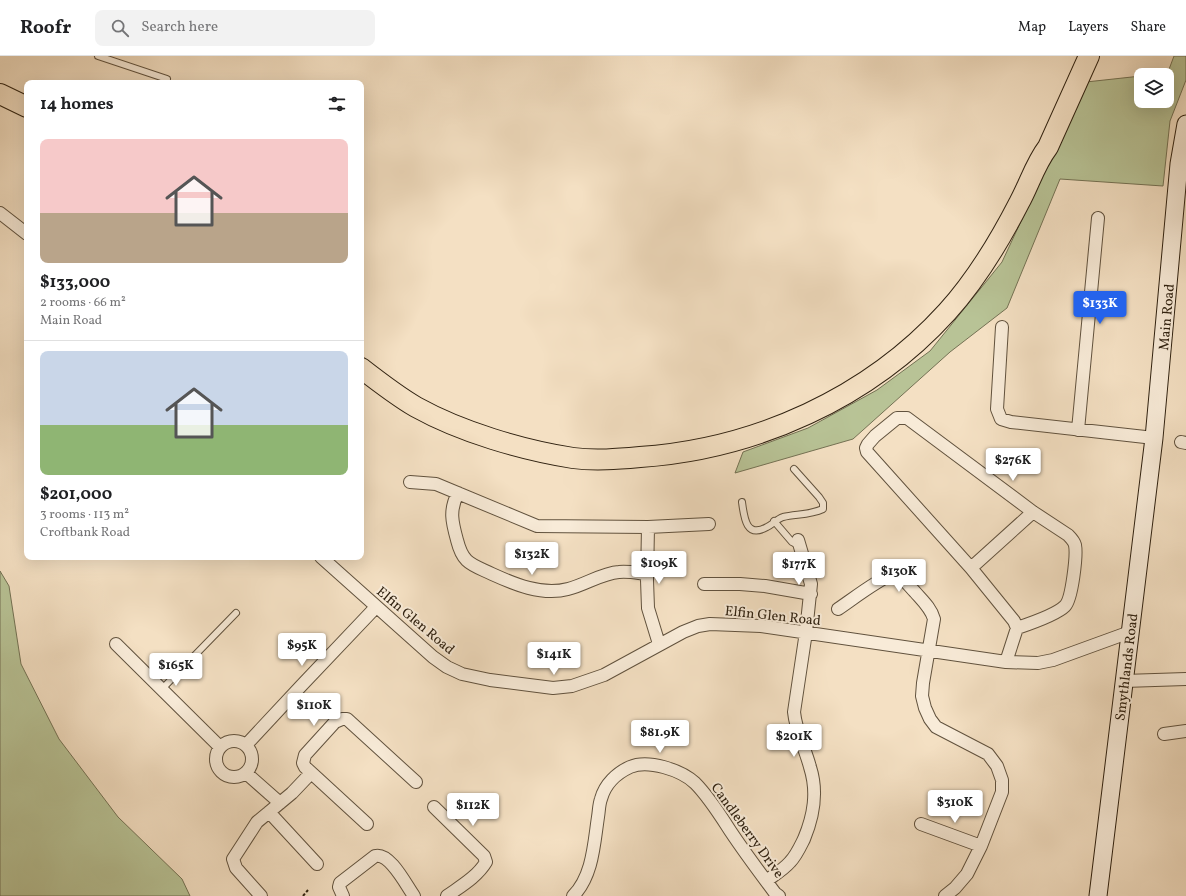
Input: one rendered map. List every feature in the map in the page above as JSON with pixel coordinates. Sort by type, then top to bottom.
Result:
[{"type":"highway","points":[[1040,157],[1042,144],[1078,56]]},
{"type":"highway","points":[[364,370],[387,388],[415,406],[446,422],[532,450],[574,458],[616,459],[696,451],[730,443],[802,417],[870,379],[896,360],[927,333],[966,289],[994,250],[1020,202],[1040,157],[1048,147],[1088,56]]},
{"type":"highway","points":[[0,94],[24,106]]},
{"type":"main road","name":"Main Road","points":[[1154,438],[1179,164],[1186,124]]},
{"type":"main road","name":"Smythlands Road","points":[[1098,896],[1154,438]]},
{"type":"street","points":[[0,213],[24,232]]},
{"type":"street","points":[[1078,430],[1098,218]]},
{"type":"street","points":[[1002,327],[997,409],[1001,419],[1011,422],[1154,438]]},
{"type":"street","points":[[1006,662],[1017,628],[1009,613],[971,568],[870,456],[866,448],[874,436],[897,418],[907,418],[1033,512],[1068,535],[1075,544],[1076,553],[1071,592],[1069,600],[1065,606],[1058,611],[1017,628]]},
{"type":"street","points":[[410,482],[436,484],[537,526],[648,527],[709,524]]},
{"type":"street","points":[[458,493],[452,506],[452,513],[456,536],[462,556],[468,563],[502,579],[536,590],[552,591],[566,590],[620,571],[647,574]]},
{"type":"street","points":[[971,568],[1033,512]]},
{"type":"street","points":[[648,527],[648,608],[659,644]]},
{"type":"street","points":[[766,881],[790,862],[800,848],[812,817],[814,785],[810,767],[795,723],[794,712],[811,594],[811,584],[799,543]]},
{"type":"street","name":"Elfin Glen Road","points":[[323,560],[433,657],[447,667],[462,674],[490,680],[553,688],[572,686],[604,675],[683,632],[698,626],[710,624],[761,626],[1006,662],[1038,663],[1053,660],[1130,632]]},
{"type":"street","points":[[838,609],[881,580],[895,575],[900,577],[928,606],[934,619],[923,682],[922,696],[924,708],[936,727],[988,754],[997,766],[1002,780],[1002,792],[981,846],[967,874],[955,888],[945,896]]},
{"type":"street","points":[[704,584],[765,586],[811,594]]},
{"type":"street","points":[[246,745],[376,607]]},
{"type":"street","points":[[116,644],[220,747]]},
{"type":"street","points":[[1124,681],[1186,679]]},
{"type":"street","points":[[367,824],[311,773],[303,763],[305,755],[335,722],[345,718],[347,719],[416,782]]},
{"type":"street","points":[[1164,734],[1186,731]]},
{"type":"street","points":[[236,740],[246,745],[252,754],[253,759],[252,764],[246,773],[241,776],[231,777],[221,772],[218,768],[216,757],[220,747],[224,743],[236,740]]},
{"type":"street","name":"Candleberry Drive","points":[[573,896],[582,884],[592,858],[601,798],[609,782],[620,771],[636,764],[656,765],[677,772],[694,782],[707,796],[750,860],[779,896]]},
{"type":"street","points":[[246,773],[280,803]]},
{"type":"street","points":[[261,896],[236,868],[233,859],[257,822],[280,803],[311,773]]},
{"type":"street","points":[[434,807],[484,856],[486,862],[471,878],[448,896]]},
{"type":"street","points":[[269,812],[317,864]]},
{"type":"street","points":[[920,824],[981,846]]},
{"type":"street","points":[[343,896],[339,888],[340,882],[375,856],[380,855],[384,856],[393,865],[414,896]]},
{"type":"lane","points":[[98,56],[167,79]]},
{"type":"lane","points":[[114,61],[120,56]]},
{"type":"lane","points":[[742,502],[745,523],[752,530],[760,530],[782,517],[814,513],[822,510],[823,503],[819,497],[794,469]]},
{"type":"lane","points":[[774,521],[792,542],[799,543]]},
{"type":"lane","points":[[161,690],[236,613]]},
{"type":"path","points":[[303,896],[308,890]]},
{"type":"green space","points":[[1174,56],[1186,56],[1186,80],[1170,121],[1163,186],[1060,179],[1007,308],[950,352],[853,439],[735,473],[743,452],[808,428],[877,390],[930,351],[1002,262],[1086,82],[1134,77],[1134,108],[1174,108],[1174,68],[1170,68]]},
{"type":"green space","points":[[0,571],[9,586],[21,664],[59,739],[118,817],[182,879],[190,896],[0,896]]}]
